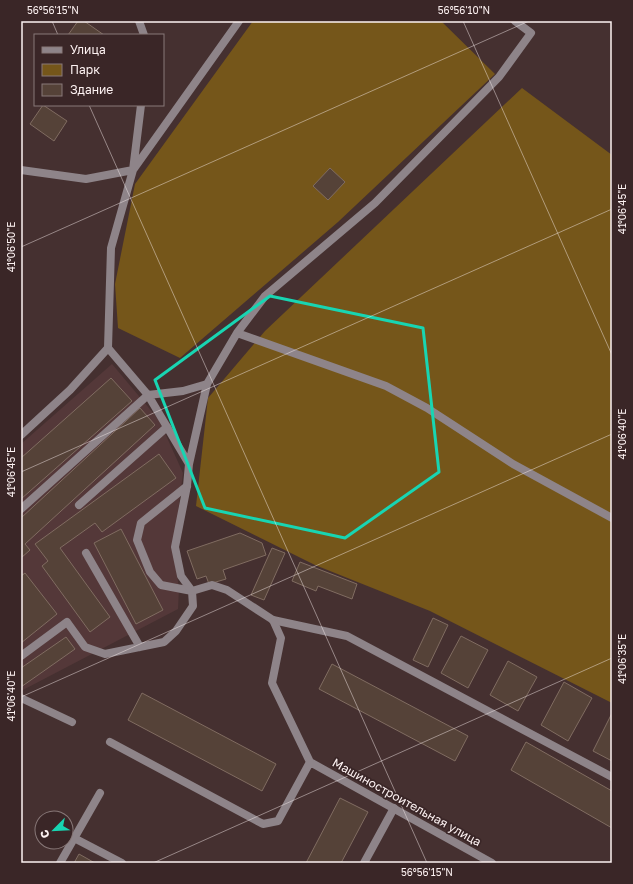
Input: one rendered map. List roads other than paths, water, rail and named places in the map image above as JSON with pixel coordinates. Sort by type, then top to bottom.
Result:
[{"type":"street","points":[[139,21],[144,34]]},
{"type":"street","points":[[21,170],[86,179],[133,170],[239,21]]},
{"type":"street","points":[[21,656],[67,622],[85,647],[105,654],[164,642],[176,632],[193,606],[192,591],[181,576],[175,547],[187,486],[189,464],[207,384],[237,333],[265,296],[374,203],[498,77],[531,33],[515,21]]},
{"type":"street","points":[[21,435],[70,390],[108,348],[111,248],[133,170],[140,106]]},
{"type":"street","points":[[237,333],[386,386],[427,408],[513,464],[612,518]]},
{"type":"street","points":[[108,348],[148,396],[189,464]]},
{"type":"street","points":[[21,509],[148,396],[183,391],[207,384]]},
{"type":"street","points":[[79,505],[167,427]]},
{"type":"street","points":[[187,486],[141,523],[137,540],[150,572],[161,585],[192,591],[212,585],[227,590],[273,620],[347,636],[612,776]]},
{"type":"street","points":[[86,553],[140,647]]},
{"type":"street","points":[[110,742],[263,824],[278,821],[310,762],[272,683],[281,638],[273,620]]},
{"type":"street","points":[[21,698],[72,722]]},
{"type":"street","name":"Машиностроительная улица","points":[[310,762],[492,863]]},
{"type":"street","points":[[100,793],[74,838],[122,863]]},
{"type":"street","points":[[364,863],[394,808]]},
{"type":"street","points":[[60,863],[67,850]]}]
